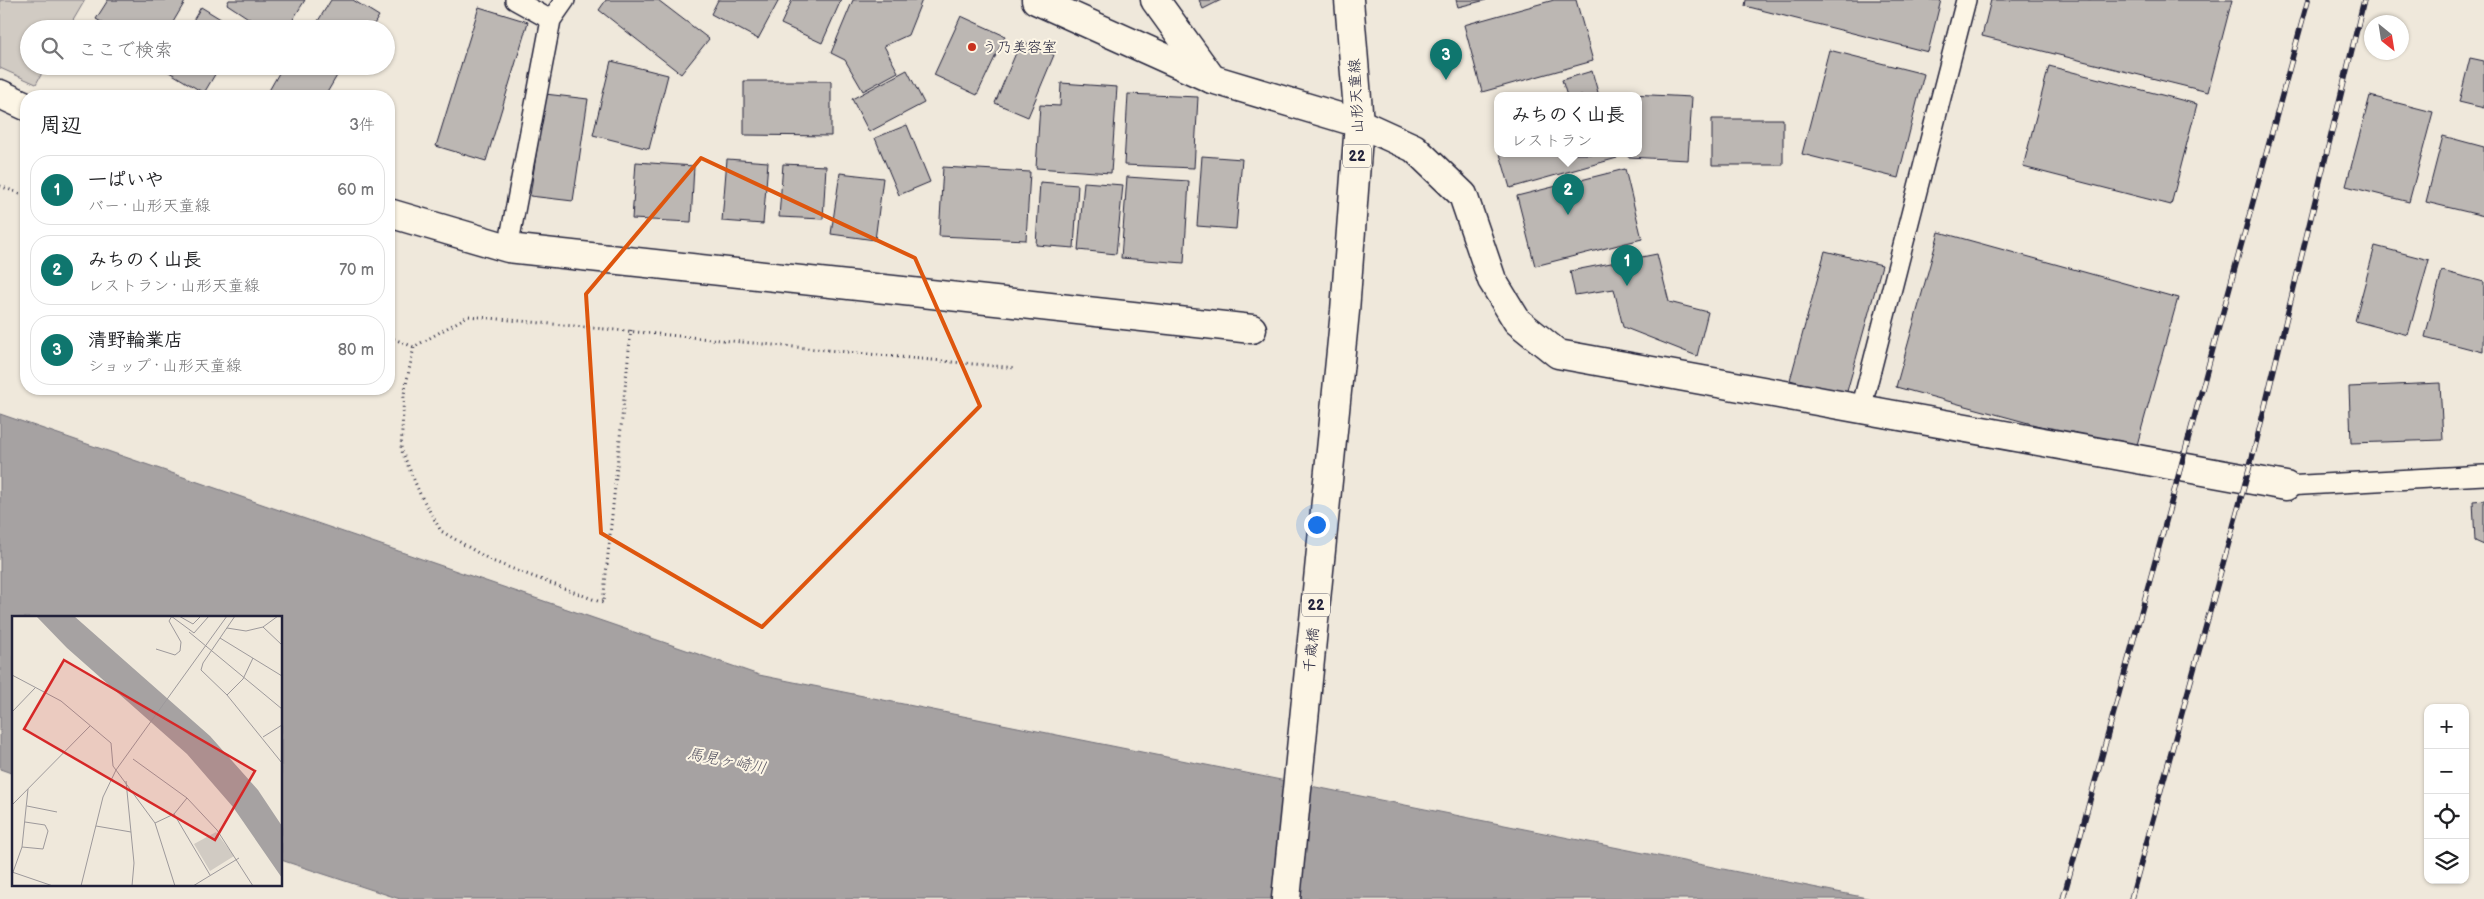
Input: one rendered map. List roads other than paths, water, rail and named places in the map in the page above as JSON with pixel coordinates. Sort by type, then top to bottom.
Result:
[{"type":"street","points":[[1036,0],[1212,79],[1359,123],[1414,148],[1463,195],[1492,280],[1517,321],[1558,354],[2286,486]]},
{"type":"street","points":[[1155,0],[1212,79]]},
{"type":"street","name":"山形天童線","points":[[1345,311],[1359,123],[1349,0]]},
{"type":"street","points":[[0,94],[20,103]]},
{"type":"street","points":[[395,216],[508,248],[1252,329]]},
{"type":"street","name":"千歳橋","points":[[1286,899],[1345,311]]},
{"type":"lane","points":[[515,0],[551,20]]},
{"type":"lane","points":[[508,248],[551,20],[565,0]]},
{"type":"lane","points":[[1861,409],[1966,0]]},
{"type":"lane","points":[[2286,486],[2484,475]]},
{"type":"water","name":"馬見ヶ崎川","points":[[0,414],[759,675],[1872,899],[400,899],[282,860],[282,616],[12,616],[12,773],[0,769]]},
{"type":"railway","points":[[2063,899],[2308,0]]},
{"type":"railway","points":[[2131,899],[2255,447],[2364,0]]},
{"type":"place","name":"う乃美容室","points":[[972,47]]},
{"type":"place","name":"清野輪業店","points":[[1446,80]]},
{"type":"place","name":"みちのく山長","points":[[1568,215]]},
{"type":"place","name":"一ぱいや","points":[[1627,286]]}]
